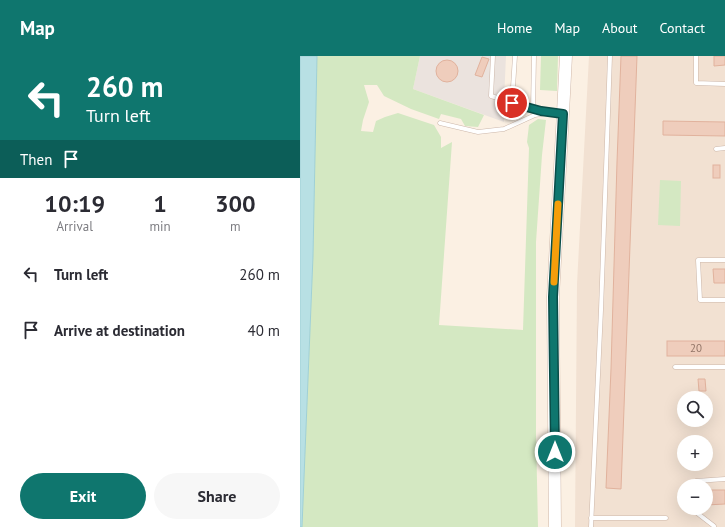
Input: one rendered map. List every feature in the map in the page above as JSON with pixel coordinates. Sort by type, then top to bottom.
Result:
[{"type":"street","points":[[555,527],[553,297],[566,56]]},
{"type":"lane","points":[[493,56],[491,96],[533,109],[549,113],[563,114]]},
{"type":"lane","points":[[512,103],[515,56]]},
{"type":"lane","points":[[533,109],[534,56]]},
{"type":"lane","points":[[591,527],[601,310],[610,56]]},
{"type":"lane","points":[[696,56],[696,83],[725,84]]},
{"type":"lane","points":[[440,123],[478,132],[504,129],[535,115],[549,113]]},
{"type":"lane","points":[[716,149],[725,148]]},
{"type":"lane","points":[[725,260],[698,260],[700,300],[725,300]]},
{"type":"lane","points":[[675,367],[725,367]]},
{"type":"lane","points":[[713,479],[725,479]]},
{"type":"lane","points":[[699,515],[714,527]]},
{"type":"lane","points":[[591,518],[666,518]]},
{"type":"shaded area","points":[[420,56],[506,56],[504,122],[413,89]]},
{"type":"shaded area","points":[[589,56],[725,56],[725,527],[575,527],[577,284]]},
{"type":"green space","points":[[317,56],[420,56],[413,89],[484,115],[478,127],[465,126],[461,119],[441,114],[439,119],[411,109],[384,96],[377,85],[364,85],[369,102],[361,131],[373,132],[376,121],[398,113],[434,125],[441,137],[441,148],[452,142],[439,325],[523,330],[529,148],[527,142],[529,125],[538,119],[546,120],[536,242],[536,435],[538,527],[302,527],[313,256]]},
{"type":"green space","points":[[541,56],[558,56],[557,91],[540,90]]},
{"type":"green space","points":[[660,180],[681,181],[680,226],[658,225]]},
{"type":"water","points":[[300,56],[317,56],[313,256],[302,527],[300,527]]},
{"type":"building","points":[[621,56],[637,56],[621,489],[606,488]]},
{"type":"building","points":[[714,56],[725,56],[725,65],[714,66]]},
{"type":"building","points":[[482,57],[489,59],[482,77],[475,75]]},
{"type":"building","points":[[447,60],[455,63],[458,71],[455,79],[447,82],[439,79],[436,71],[439,63]]},
{"type":"building","points":[[663,121],[725,122],[725,136],[663,135]]},
{"type":"building","points":[[713,165],[720,165],[720,178],[713,178]]},
{"type":"building","points":[[713,269],[725,269],[725,283],[714,283]]},
{"type":"building","points":[[667,341],[725,341],[725,356],[667,356]]},
{"type":"building","points":[[698,379],[705,379],[706,391],[699,391]]},
{"type":"building","points":[[713,490],[725,490],[725,504],[713,505]]},
{"type":"slow traffic","points":[[554,282],[558,204]]},
{"type":"route","points":[[512,103],[549,113],[563,114],[553,297],[555,452]]}]
